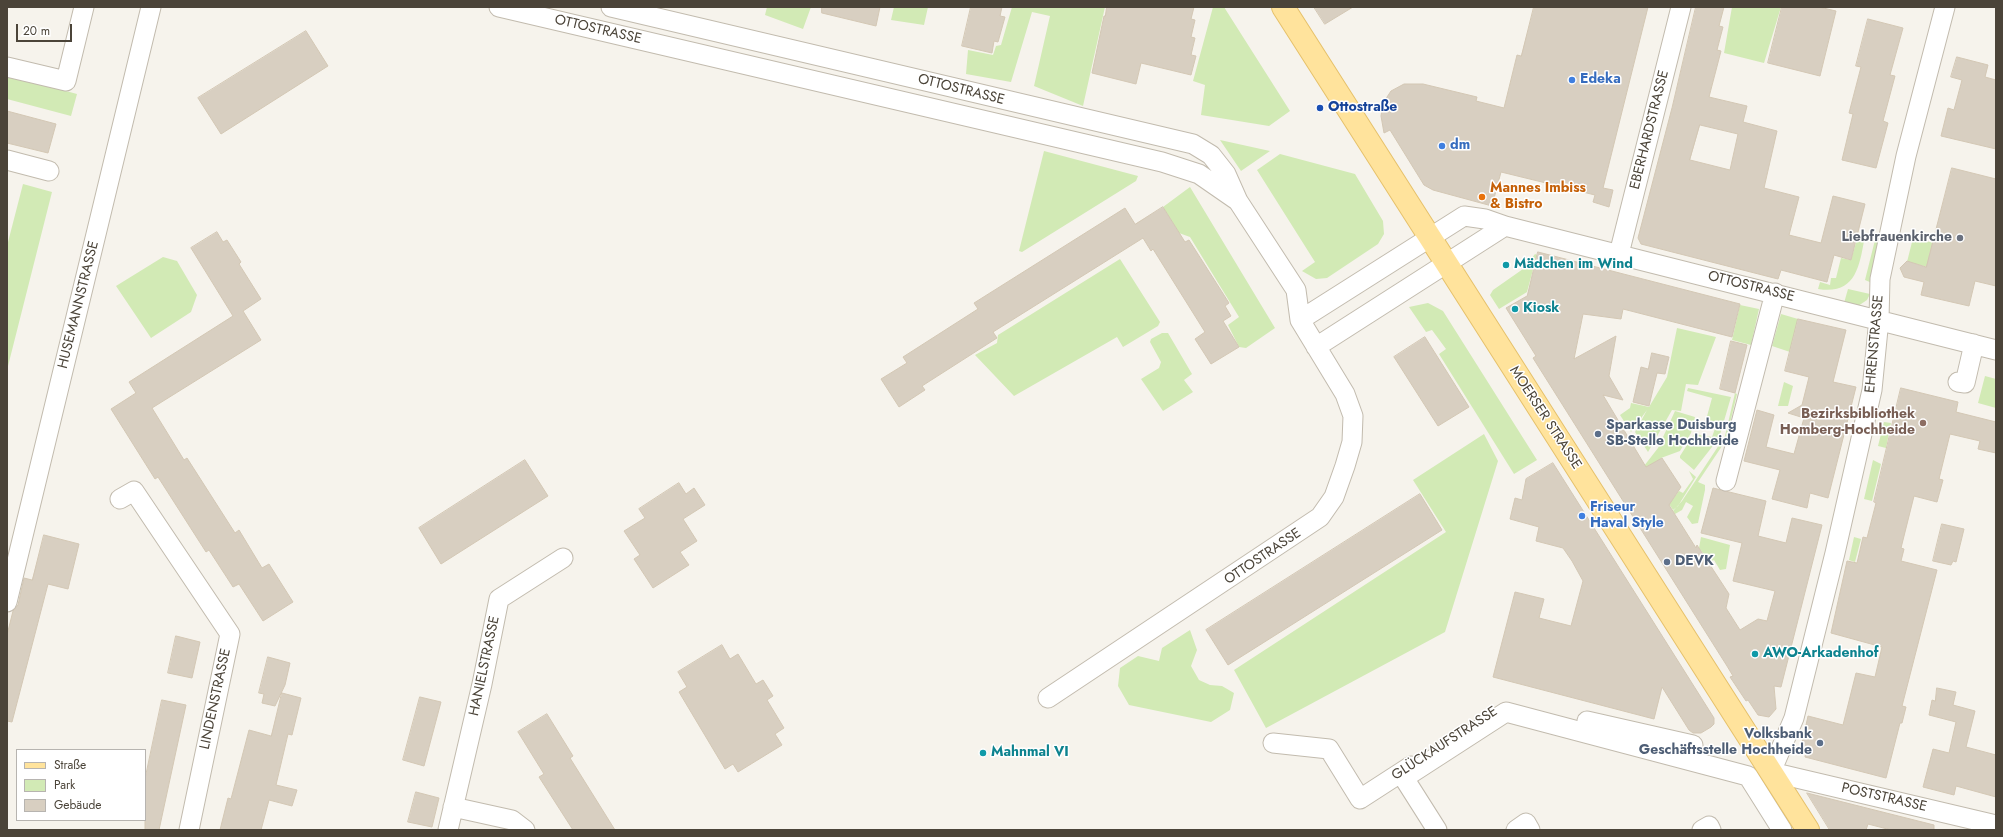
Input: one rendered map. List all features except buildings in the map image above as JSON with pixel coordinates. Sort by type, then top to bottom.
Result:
[{"type":"main road","name":"MOERSER STRASSE","points":[[1283,7],[1808,830]]},
{"type":"street","points":[[7,67],[66,81],[84,7]]},
{"type":"street","name":"HUSEMANNSTRASSE","points":[[7,602],[151,7]]},
{"type":"street","name":"OTTOSTRASSE","points":[[499,7],[1162,162],[1199,174],[1238,201]]},
{"type":"street","name":"OTTOSTRASSE","points":[[611,7],[658,12],[1193,144],[1211,155],[1226,174],[1238,201],[1296,290],[1300,320],[1345,394],[1353,416],[1352,442],[1345,466],[1334,497],[1320,517],[1048,698]]},
{"type":"street","name":"EBERHARDSTRASSE","points":[[1619,254],[1682,7]]},
{"type":"street","name":"EHRENSTRASSE","points":[[1771,772],[1794,718],[1835,553],[1872,390],[1879,319],[1880,279],[1906,156],[1945,7]]},
{"type":"street","name":"OTTOSTRASSE","points":[[651,42],[658,12]]},
{"type":"street","points":[[7,160],[49,171]]},
{"type":"street","name":"OTTOSTRASSE","points":[[1300,320],[1430,236],[1464,216],[1485,219],[1505,226],[1879,319],[1996,350]]},
{"type":"street","points":[[1316,346],[1505,226]]},
{"type":"street","points":[[1726,481],[1775,293]]},
{"type":"street","points":[[1958,382],[1965,383],[1974,344]]},
{"type":"street","name":"LINDENSTRASSE","points":[[120,499],[134,491],[230,634],[189,830]]},
{"type":"street","name":"HANIELSTRASSE","points":[[448,830],[482,684],[499,599],[564,558]]},
{"type":"street","name":"GLÜCKAUFSTRASSE","points":[[1272,744],[1329,749],[1360,799],[1507,703],[1693,745]]},
{"type":"street","points":[[1437,830],[1404,778],[1506,712],[1748,776],[1782,830]]},
{"type":"street","name":"POSTSTRASSE","points":[[1771,772],[1996,825]]},
{"type":"street","points":[[453,807],[512,820],[524,830]]},
{"type":"street","points":[[1516,830],[1526,823],[1530,830]]},
{"type":"street","points":[[1702,830],[1709,826],[1711,830]]},
{"type":"green space","points":[[767,7],[811,7],[803,29],[765,15]]},
{"type":"green space","points":[[894,7],[928,7],[924,25],[891,20]]},
{"type":"green space","points":[[1012,7],[1105,7],[1083,106],[1034,86],[1050,16],[1032,12],[1011,82],[966,74],[968,50],[993,55],[996,46],[1001,45]]},
{"type":"green space","points":[[1213,7],[1224,7],[1290,111],[1269,126],[1201,115],[1205,85],[1193,81]]},
{"type":"green space","points":[[1732,7],[1781,7],[1764,63],[1724,53]]},
{"type":"green space","points":[[7,75],[77,94],[71,116],[7,99]]},
{"type":"green space","points":[[1220,140],[1270,151],[1241,171]]},
{"type":"green space","points":[[1044,151],[1138,176],[1136,181],[1022,252],[1019,251]]},
{"type":"green space","points":[[1280,154],[1355,174],[1383,221],[1384,234],[1378,244],[1327,278],[1316,279],[1302,271],[1315,262],[1257,170]]},
{"type":"green space","points":[[23,184],[52,192],[7,370],[7,246]]},
{"type":"green space","points":[[1190,187],[1275,328],[1246,348],[1239,347],[1228,325],[1239,317],[1190,237],[1179,233],[1163,207]]},
{"type":"green space","points":[[1877,232],[1879,237],[1872,283],[1865,280]]},
{"type":"green space","points":[[1913,238],[1934,243],[1930,252],[1928,267],[1907,262]]},
{"type":"green space","points":[[1857,239],[1864,241],[1860,261],[1853,278],[1840,288],[1830,290],[1818,289],[1820,282],[1830,285],[1831,278],[1836,278],[1841,258],[1851,260]]},
{"type":"green space","points":[[1535,254],[1537,255],[1527,292],[1499,309],[1490,295],[1493,290],[1523,269]]},
{"type":"green space","points":[[163,257],[177,261],[197,295],[191,312],[151,338],[116,286]]},
{"type":"green space","points":[[1120,259],[1160,322],[1158,326],[1123,347],[1117,337],[1014,396],[975,355],[997,343],[998,335]]},
{"type":"green space","points":[[1848,289],[1870,294],[1867,300],[1858,306],[1844,303]]},
{"type":"green space","points":[[1428,303],[1443,311],[1537,460],[1514,474],[1439,354],[1446,349],[1432,330],[1426,332],[1409,307]]},
{"type":"green space","points":[[1740,305],[1759,309],[1751,345],[1732,340]]},
{"type":"green space","points":[[1781,314],[1798,319],[1790,352],[1772,346]]},
{"type":"green space","points":[[1677,328],[1716,337],[1698,385],[1686,384],[1681,411],[1672,410],[1648,452],[1635,432],[1647,410],[1631,432],[1620,415],[1630,408],[1631,403],[1649,407],[1667,377]]},
{"type":"green space","points":[[1162,333],[1168,333],[1192,374],[1184,380],[1193,392],[1163,411],[1141,379],[1159,368],[1161,362],[1150,342],[1151,339]]},
{"type":"green space","points":[[1985,376],[1996,379],[1996,408],[1978,403]]},
{"type":"green space","points":[[1784,382],[1793,386],[1788,406],[1778,406]]},
{"type":"green space","points":[[1688,388],[1731,397],[1719,438],[1694,470],[1680,458],[1680,456],[1694,434],[1712,437],[1717,423],[1706,420],[1712,398],[1687,391]]},
{"type":"green space","points":[[1735,393],[1737,394],[1726,440],[1698,482],[1705,485],[1705,490],[1698,523],[1692,524],[1687,517],[1693,506],[1686,502],[1682,510],[1675,514],[1673,511],[1682,501],[1725,436]]},
{"type":"green space","points":[[1675,411],[1695,417],[1691,433],[1680,451],[1661,458],[1655,467],[1648,472],[1644,466],[1658,448]]},
{"type":"green space","points":[[1884,422],[1891,423],[1886,448],[1878,446]]},
{"type":"green space","points":[[1484,434],[1498,461],[1445,632],[1266,728],[1234,670],[1446,532],[1413,480]]},
{"type":"green space","points":[[1873,460],[1881,464],[1872,501],[1864,499]]},
{"type":"green space","points":[[1689,471],[1696,477],[1678,506],[1673,510],[1669,504],[1679,491],[1683,493],[1693,479]]},
{"type":"green space","points":[[1701,537],[1730,545],[1726,569],[1720,570],[1714,560],[1710,562],[1699,548]]},
{"type":"green space","points":[[1854,537],[1861,539],[1855,562],[1849,560]]},
{"type":"green space","points":[[1190,630],[1197,650],[1191,666],[1199,680],[1210,685],[1222,686],[1234,693],[1230,710],[1211,722],[1129,705],[1118,686],[1120,668],[1138,656],[1159,661],[1162,648]]},
{"type":"place","name":"Edeka","points":[[1572,80]]},
{"type":"place","name":"Ottostraße","points":[[1320,108]]},
{"type":"place","name":"dm","points":[[1442,146]]},
{"type":"place","name":"Mannes Imbiss & Bistro","points":[[1482,197]]},
{"type":"place","name":"Liebfrauenkirche","points":[[1960,238]]},
{"type":"place","name":"Mädchen im Wind","points":[[1506,265]]},
{"type":"place","name":"Kiosk","points":[[1515,309]]},
{"type":"place","name":"Bezirksbibliothek Homberg-Hochheide","points":[[1923,423]]},
{"type":"place","name":"Sparkasse Duisburg SB-Stelle Hochheide","points":[[1598,434]]},
{"type":"place","name":"Friseur Haval Style","points":[[1582,516]]},
{"type":"place","name":"DEVK","points":[[1667,562]]},
{"type":"place","name":"AWO-Arkadenhof","points":[[1755,654]]},
{"type":"place","name":"Volksbank Geschäftsstelle Hochheide","points":[[1820,743]]},
{"type":"place","name":"Mahnmal VI","points":[[983,753]]}]
